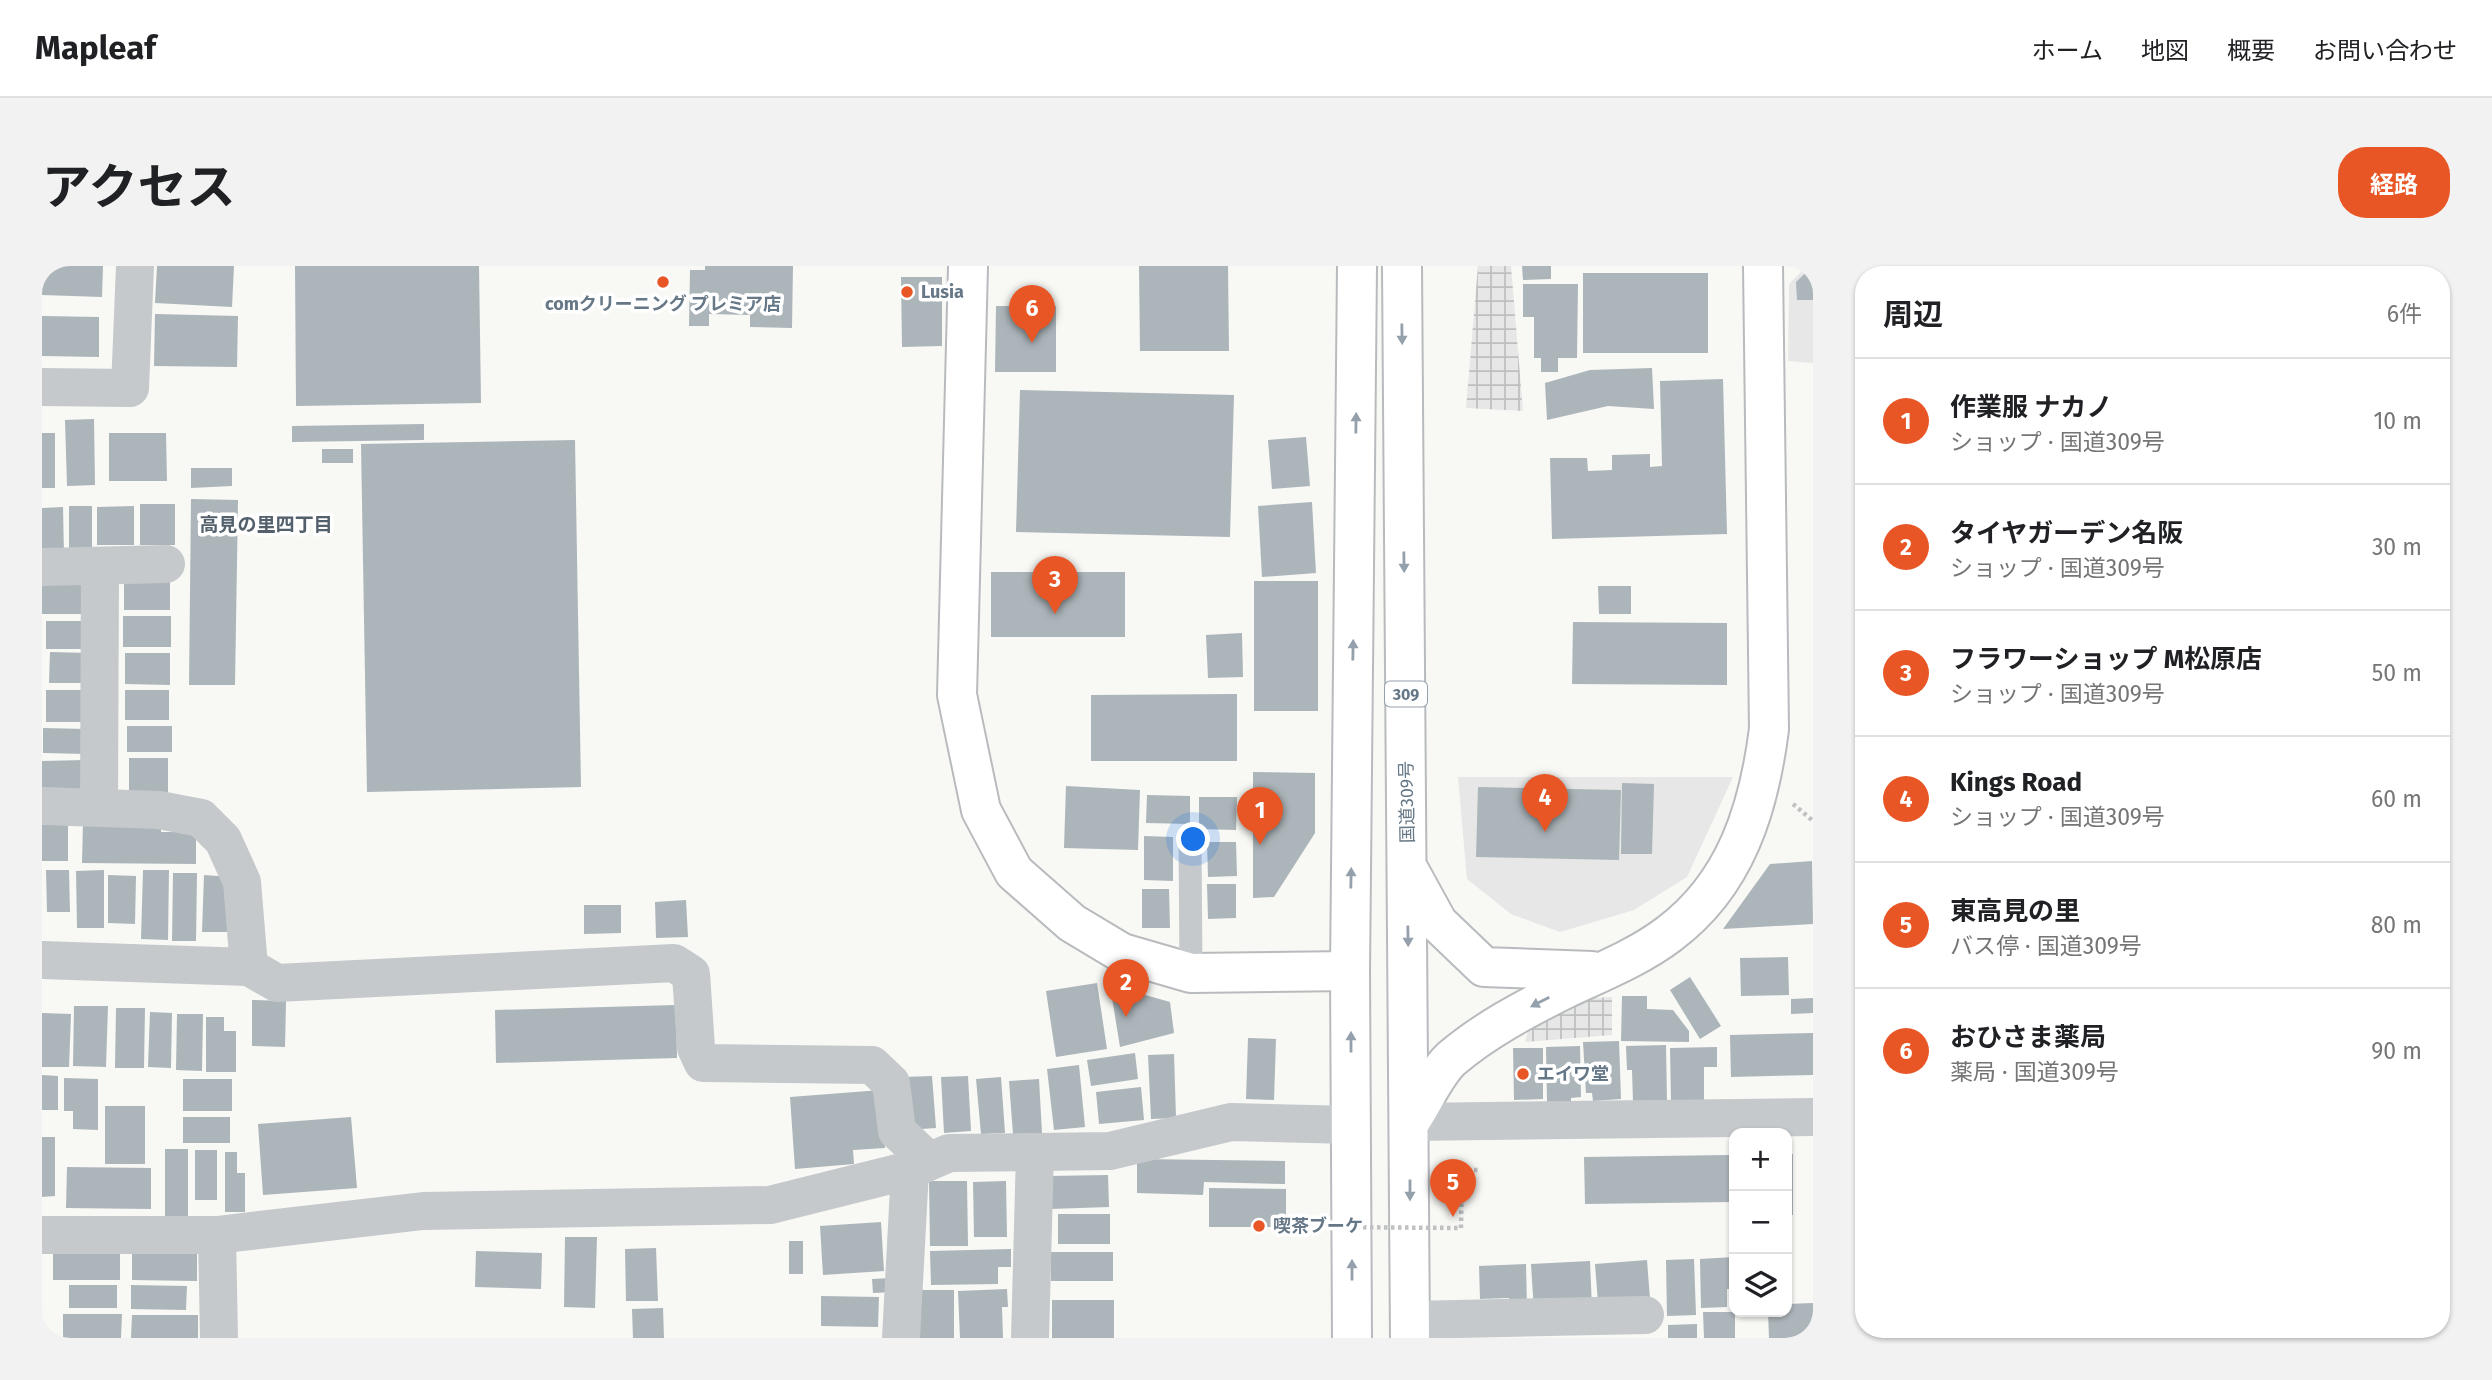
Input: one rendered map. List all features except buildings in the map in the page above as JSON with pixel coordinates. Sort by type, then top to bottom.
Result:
[{"type":"highway","points":[[968,266],[957,695],[981,810],[1014,872],[1072,923],[1122,953],[1191,973],[1350,971]]},
{"type":"highway","points":[[1352,1338],[1350,971],[1357,266]]},
{"type":"highway","name":"国道309号","points":[[1402,266],[1410,1329]]},
{"type":"highway","points":[[1410,1122],[1449,1061],[1513,1015],[1668,935],[1707,898],[1731,861],[1753,817],[1763,778],[1769,729],[1763,266]]},
{"type":"highway","points":[[1408,868],[1438,923],[1484,967],[1601,971]]},
{"type":"street","points":[[42,387],[130,388],[135,266]]},
{"type":"street","points":[[42,567],[166,564]]},
{"type":"street","points":[[99,808],[100,566]]},
{"type":"street","points":[[42,806],[159,810],[201,818],[223,840],[242,882],[249,967]]},
{"type":"street","points":[[42,960],[249,967],[277,983],[674,963],[691,974],[696,1048],[703,1063],[872,1065],[891,1083],[897,1131],[919,1165],[901,1338]]},
{"type":"street","points":[[1410,1122],[1813,1117]]},
{"type":"street","points":[[42,1236],[217,1235],[423,1210],[770,1205],[919,1165],[949,1153],[1110,1151],[1231,1122],[1351,1125]]},
{"type":"street","points":[[1030,1338],[1035,1152]]},
{"type":"street","points":[[217,1235],[219,1338]]},
{"type":"street","points":[[1410,1329],[1645,1315]]},
{"type":"lane","points":[[1190,839],[1191,973]]},
{"type":"path","points":[[1328,1227],[1461,1228],[1462,1170],[1479,1170]]},
{"type":"shaded area","points":[[1478,266],[1511,266],[1523,411],[1466,408]]},
{"type":"shaded area","points":[[1807,266],[1813,266],[1813,363],[1788,361],[1789,284]]},
{"type":"shaded area","points":[[1458,777],[1733,777],[1687,877],[1634,910],[1560,932],[1511,914],[1467,879]]},
{"type":"shaded area","points":[[1612,997],[1612,1035],[1525,1042],[1531,1020],[1595,998]]},
{"type":"place","name":"comクリーニング プレミア店","points":[[663,282]]},
{"type":"place","name":"Lusia","points":[[907,292]]},
{"type":"place","name":"おひさま薬局","points":[[1032,343]]},
{"type":"place","name":"フラワーショップ M松原店","points":[[1055,614]]},
{"type":"place","name":"Kings Road","points":[[1545,832]]},
{"type":"place","name":"作業服 ナカノ","points":[[1260,845]]},
{"type":"place","name":"タイヤガーデン名阪","points":[[1126,1017]]},
{"type":"place","name":"エイワ堂","points":[[1523,1074]]},
{"type":"place","name":"東高見の里","points":[[1453,1217]]},
{"type":"place","name":"喫茶ブーケ","points":[[1259,1226]]},
{"type":"district","name":"高見の里四丁目","points":[[266,524]]}]
